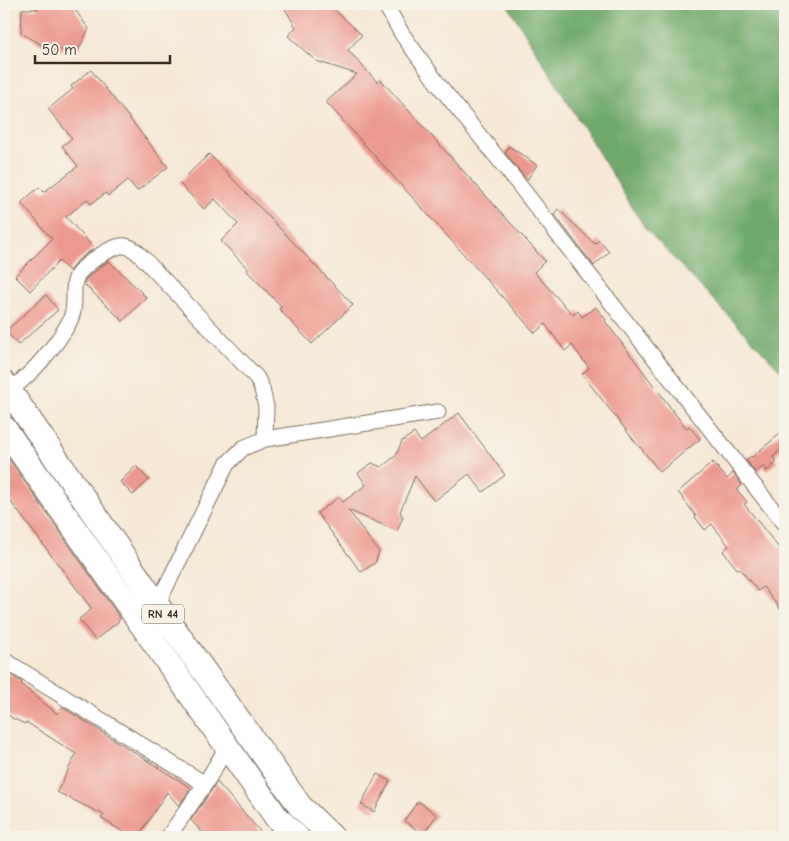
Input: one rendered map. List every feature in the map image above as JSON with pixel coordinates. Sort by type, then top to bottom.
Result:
[{"type":"main road","name":"RN 44","points":[[6,387],[157,605],[300,806],[332,837]]},
{"type":"main road","name":"RN 44","points":[[4,428],[277,818],[297,837]]},
{"type":"street","points":[[385,4],[402,34],[438,84],[785,525]]},
{"type":"street","points":[[6,387],[32,372],[67,327],[73,316],[74,285],[78,274],[110,248],[122,245],[128,246],[144,258],[256,378],[262,389],[266,407],[265,439]]},
{"type":"street","points":[[157,605],[227,464],[243,448],[265,439],[438,412]]},
{"type":"street","points":[[4,660],[205,784]]},
{"type":"street","points":[[168,837],[205,784],[227,747]]},
{"type":"green space","points":[[507,4],[785,4],[785,375],[645,228]]},
{"type":"building","points":[[34,4],[76,4],[76,11],[89,29],[78,50],[51,50],[21,33],[22,9],[38,9]]},
{"type":"building","points":[[282,4],[328,4],[362,35],[348,50],[377,82],[380,79],[545,261],[534,272],[573,315],[578,311],[582,317],[596,307],[686,428],[689,426],[700,439],[660,472],[582,374],[589,368],[572,345],[565,351],[545,324],[535,333],[326,102],[357,74],[316,61],[288,36],[296,27]]},
{"type":"building","points":[[91,70],[168,167],[137,191],[128,180],[108,196],[106,193],[91,204],[87,199],[66,217],[94,248],[77,261],[69,271],[59,261],[30,291],[15,276],[52,239],[21,203],[39,187],[44,192],[78,166],[62,146],[72,138],[48,109],[73,89],[71,86]]},
{"type":"building","points":[[509,146],[537,165],[527,180],[505,153]]},
{"type":"building","points":[[209,154],[353,305],[312,344],[279,309],[282,307],[221,241],[238,224],[215,199],[204,209],[179,183]]},
{"type":"building","points":[[558,209],[595,244],[599,240],[609,252],[594,266],[554,214]]},
{"type":"building","points":[[109,261],[146,297],[123,321],[84,284],[90,275]]},
{"type":"building","points":[[46,295],[58,310],[18,345],[6,331]]},
{"type":"building","points":[[459,413],[505,475],[483,492],[469,474],[434,501],[415,476],[400,512],[403,517],[397,531],[348,510],[379,552],[375,563],[361,572],[317,513],[339,497],[343,502],[366,485],[358,473],[372,463],[381,467],[396,456],[402,441],[414,433],[421,442]]},
{"type":"building","points":[[781,433],[785,438],[785,445],[773,457],[777,462],[767,471],[763,466],[756,473],[746,460]]},
{"type":"building","points":[[4,452],[120,618],[118,622],[95,640],[79,619],[92,609],[4,493]]},
{"type":"building","points":[[713,462],[727,479],[733,473],[742,485],[737,490],[747,502],[744,504],[779,548],[785,543],[785,615],[763,587],[758,591],[739,568],[737,569],[723,551],[729,546],[712,524],[705,530],[678,492]]},
{"type":"building","points":[[136,466],[149,480],[133,495],[120,482]]},
{"type":"building","points":[[4,671],[22,682],[21,684],[57,714],[62,707],[191,788],[179,806],[167,792],[138,837],[131,837],[101,818],[104,815],[57,792],[76,754],[26,722],[25,724],[12,718],[4,711]]},
{"type":"building","points":[[377,774],[390,781],[374,812],[361,804]]},
{"type":"building","points":[[217,782],[265,837],[206,837],[191,820]]},
{"type":"building","points":[[418,801],[437,815],[423,834],[404,821]]}]
